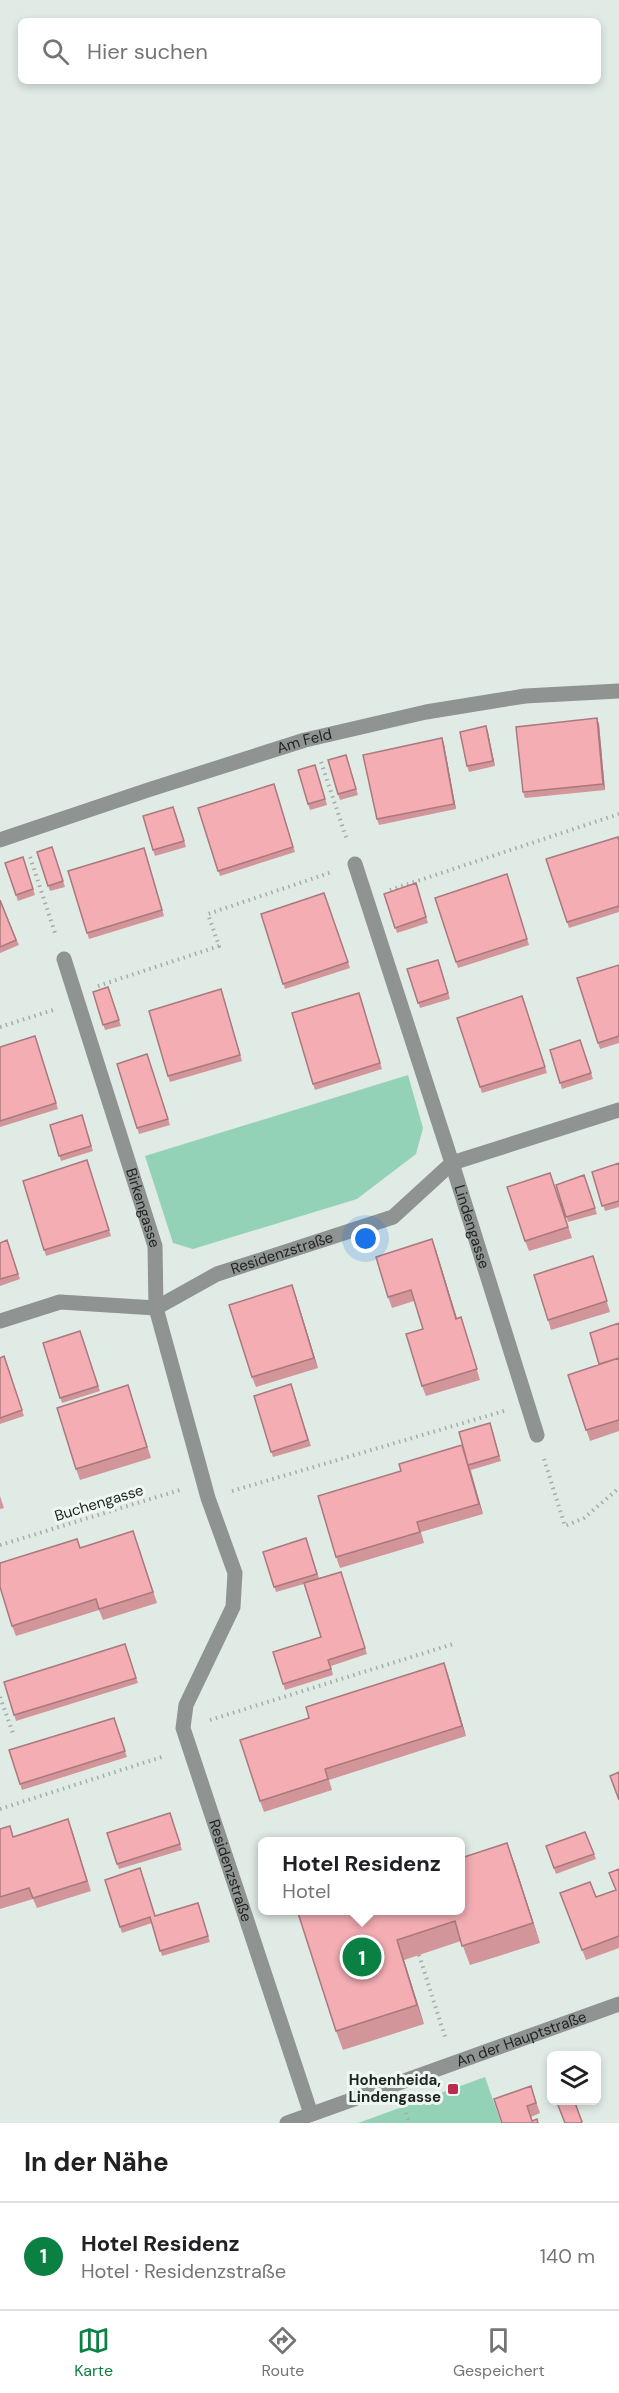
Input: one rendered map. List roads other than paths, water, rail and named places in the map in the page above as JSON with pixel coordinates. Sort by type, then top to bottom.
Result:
[{"type":"street","name":"Am Feld","points":[[0,840],[21,831],[314,738],[426,712],[492,701],[525,696],[619,691]]},
{"type":"street","name":"Lindengasse","points":[[355,864],[453,1163],[537,1435]]},
{"type":"street","name":"Birkengasse","points":[[64,959],[155,1246],[156,1308]]},
{"type":"street","name":"Residenzstraße","points":[[311,2114],[183,1728],[186,1705],[233,1607],[235,1573],[206,1490],[156,1308],[218,1274],[393,1217],[453,1163],[619,1110]]},
{"type":"street","points":[[0,1321],[60,1302],[156,1308]]},
{"type":"street","name":"An der Hauptstraße","points":[[287,2123],[619,2004]]},
{"type":"place","name":"Hotel Residenz","points":[[362,1957]]},
{"type":"place","name":"Hohenheida, Lindengasse","points":[[453,2089]]}]
